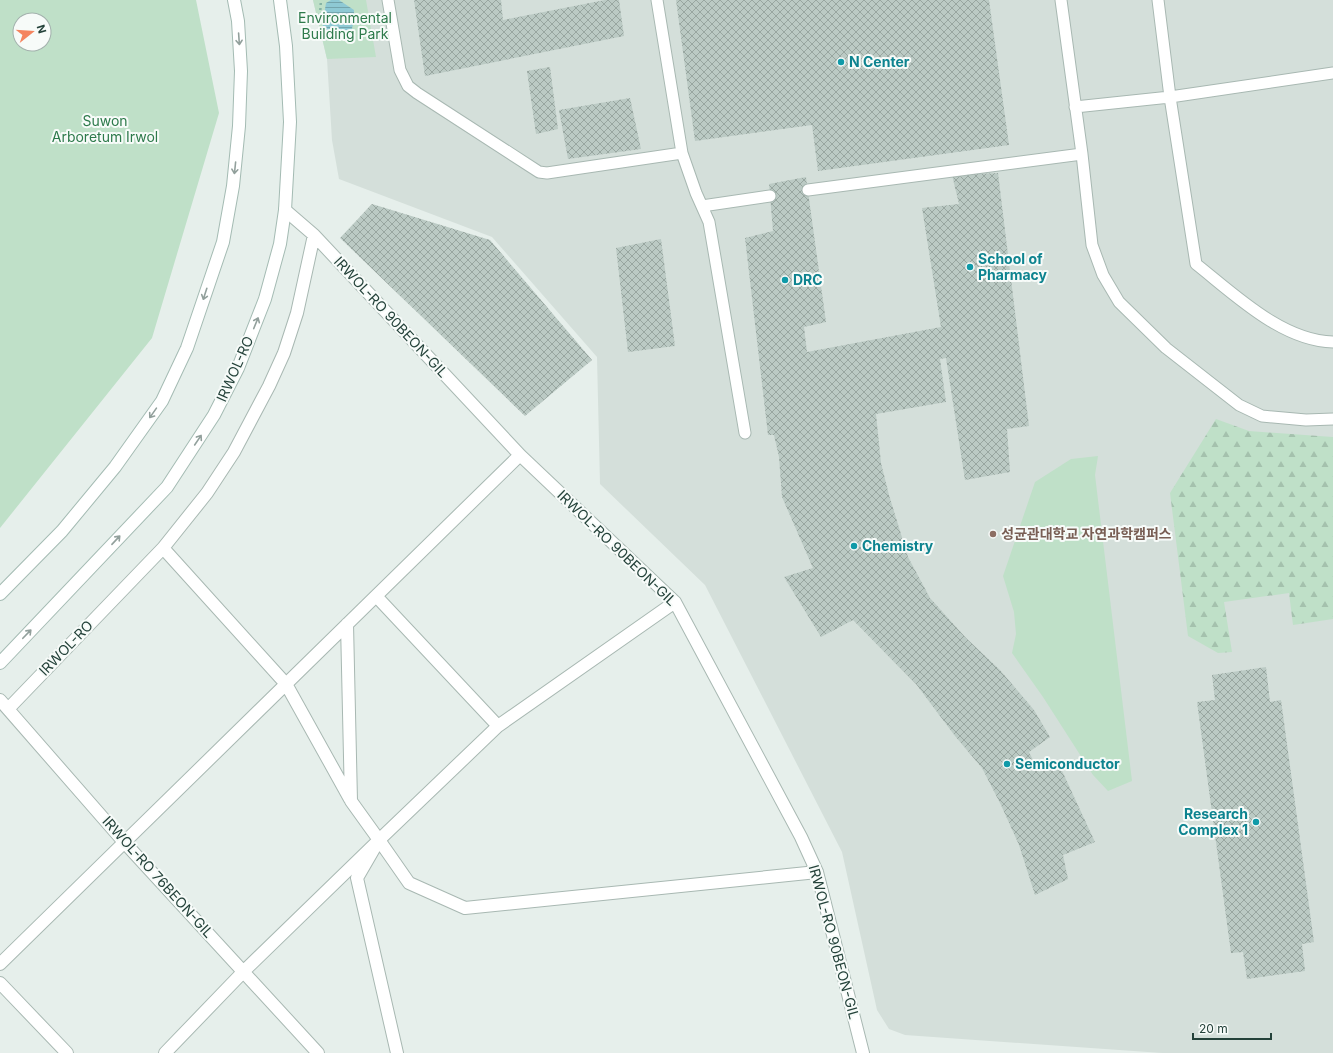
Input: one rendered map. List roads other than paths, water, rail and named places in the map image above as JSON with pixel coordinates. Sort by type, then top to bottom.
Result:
[{"type":"street","points":[[0,594],[62,531],[115,467],[162,401],[187,348],[223,242],[233,186],[239,126],[241,71],[238,21],[234,0]]},
{"type":"street","name":"IRWOL-RO","points":[[0,663],[167,487],[214,415],[238,368],[265,300],[280,244],[285,210],[290,122],[286,53],[280,0]]},
{"type":"street","name":"IRWOL-RO 90BEON-GIL","points":[[285,210],[314,235],[520,455],[675,602],[801,837],[817,872],[863,1053]]},
{"type":"street","name":"IRWOL-RO","points":[[4,704],[163,548],[207,493],[234,452],[269,386],[284,353],[297,313],[314,235]]},
{"type":"street","points":[[0,964],[520,455]]},
{"type":"street","points":[[163,548],[286,684],[351,801],[409,883],[465,908],[817,872]]},
{"type":"street","points":[[376,596],[498,726]]},
{"type":"street","points":[[165,1053],[244,971],[498,726],[675,602]]},
{"type":"street","points":[[347,624],[351,801]]},
{"type":"street","name":"IRWOL-RO 76BEON-GIL","points":[[4,704],[124,842],[318,1053]]},
{"type":"street","points":[[379,840],[357,878],[397,1053]]},
{"type":"street","points":[[0,983],[67,1053]]},
{"type":"lane","points":[[388,0],[400,70],[408,86],[417,94],[539,172],[559,172],[682,153]]},
{"type":"lane","points":[[657,0],[682,153],[709,222],[745,433]]},
{"type":"lane","points":[[1061,0],[1082,154],[1092,245],[1103,275],[1119,302],[1166,348],[1239,405],[1262,416],[1306,420],[1333,419]]},
{"type":"lane","points":[[1158,0],[1170,97],[1196,264],[1261,316],[1303,337],[1333,342]]},
{"type":"lane","points":[[1076,107],[1170,97],[1333,73]]},
{"type":"lane","points":[[808,190],[1082,154]]},
{"type":"lane","points":[[702,206],[770,196]]},
{"type":"water","points":[[331,0],[339,0],[354,10],[353,25],[347,40],[335,38],[326,34],[322,23],[326,3]]},
{"type":"place","name":"N Center","points":[[841,62]]},
{"type":"place","name":"School of Pharmacy","points":[[970,267]]},
{"type":"place","name":"DRC","points":[[785,280]]},
{"type":"place","name":"성균관대학교 자연과학캠퍼스","points":[[993,534]]},
{"type":"place","name":"Chemistry","points":[[854,546]]},
{"type":"place","name":"Semiconductor","points":[[1007,764]]},
{"type":"place","name":"Research Complex 1","points":[[1256,822]]},
{"type":"park label","name":"Environmental Building Park","points":[[345,26]]},
{"type":"park label","name":"Suwon Arboretum Irwol","points":[[105,130]]}]
